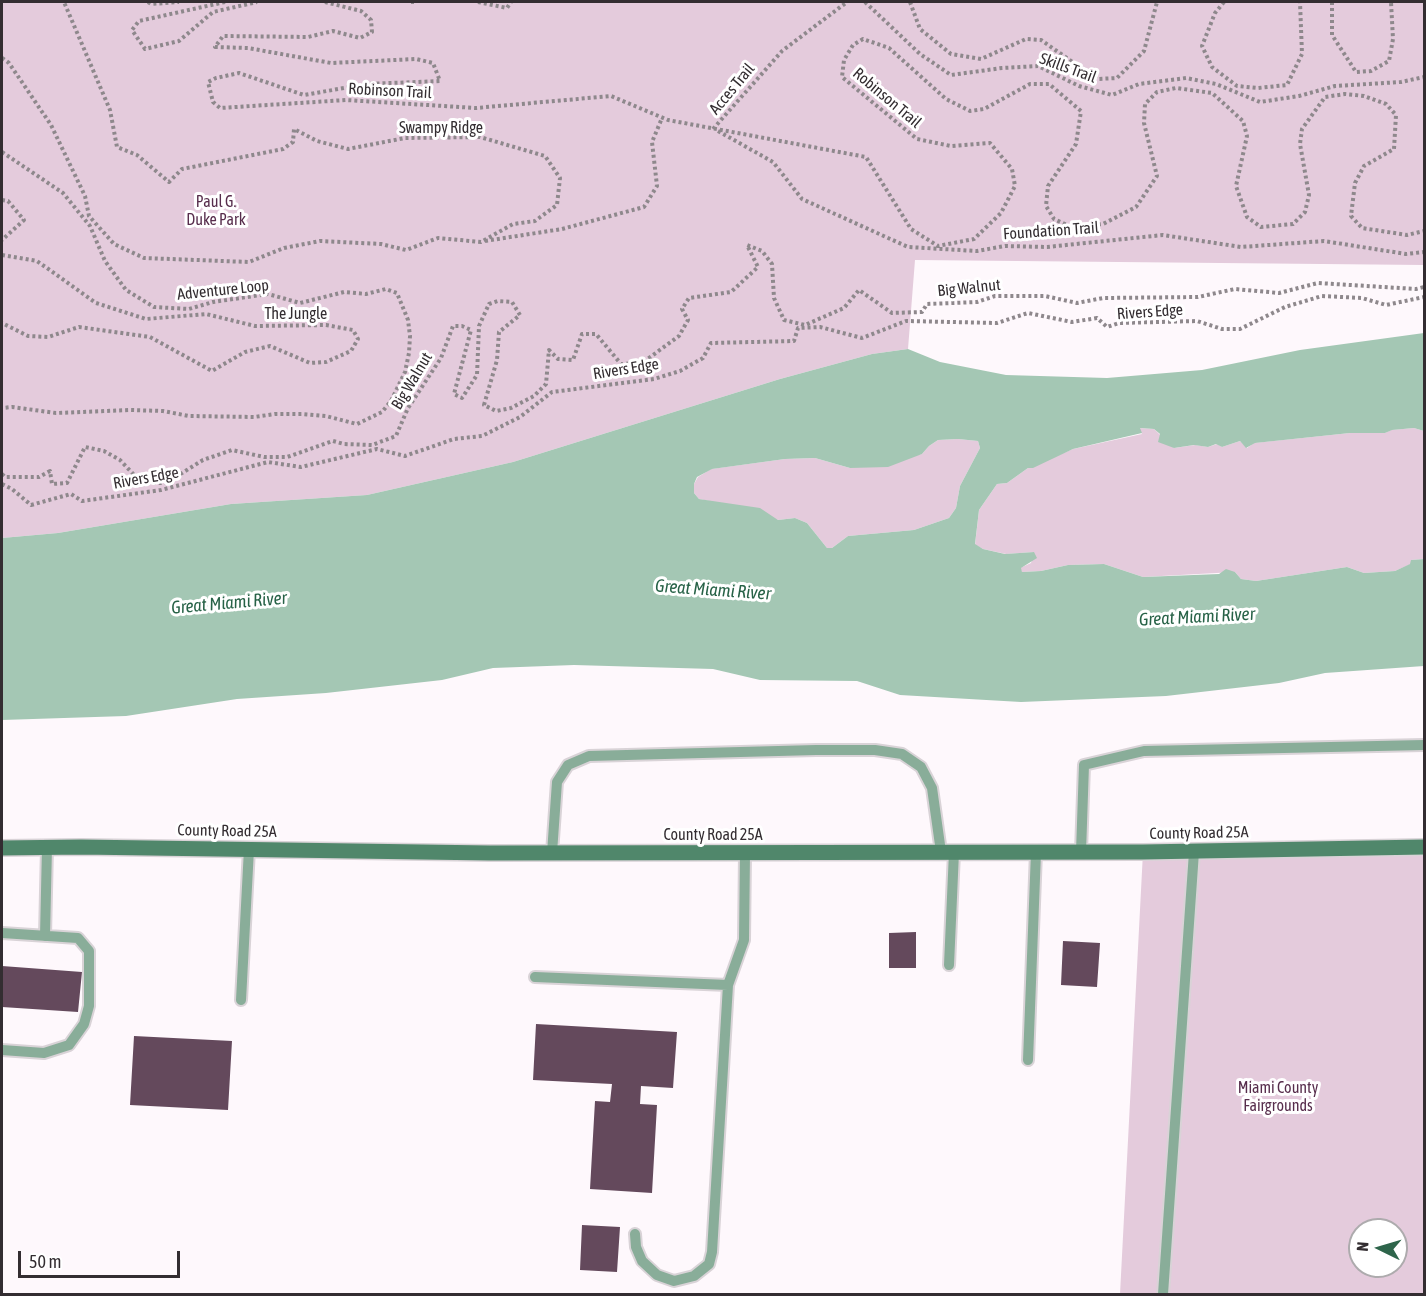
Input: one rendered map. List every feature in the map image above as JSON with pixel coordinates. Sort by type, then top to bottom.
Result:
[{"type":"main road","name":"County Road 25A","points":[[2,848],[745,853],[1194,852],[1425,847]]},
{"type":"lane","points":[[1081,852],[1084,765],[1144,751],[1425,745]]},
{"type":"lane","points":[[552,853],[557,782],[568,765],[589,756],[816,750],[875,750],[902,754],[921,768],[932,788],[947,852],[949,965]]},
{"type":"lane","points":[[45,936],[47,847]]},
{"type":"lane","points":[[241,1000],[249,849]]},
{"type":"lane","points":[[1028,1060],[1036,852]]},
{"type":"lane","points":[[1163,1294],[1194,852]]},
{"type":"lane","points":[[634,1234],[642,1261],[657,1275],[674,1281],[694,1276],[709,1264],[712,1252],[728,985],[744,940],[745,853]]},
{"type":"lane","points":[[2,933],[78,938],[89,951],[89,1006],[84,1024],[69,1045],[44,1053],[2,1050]]},
{"type":"lane","points":[[535,977],[728,985]]},
{"type":"path","name":"Swampy Ridge","points":[[64,2],[110,110],[117,147],[137,155],[169,182],[182,169],[283,149],[293,142],[294,129],[317,141],[348,149],[405,138],[480,138],[545,156],[560,178],[557,204],[535,220],[513,224],[481,242]]},
{"type":"path","points":[[148,2],[151,4],[179,2]]},
{"type":"path","points":[[225,2],[139,21],[132,30],[146,49],[179,42],[213,12],[256,2]]},
{"type":"path","name":"Robinson Trail","points":[[325,2],[361,11],[371,20],[372,32],[360,38],[333,31],[308,37],[223,36],[215,47],[248,48],[331,63],[416,59],[433,63],[440,81],[367,84],[304,95],[239,73],[208,82],[213,102],[220,108],[346,100],[476,108],[611,96],[668,120],[867,157],[911,229],[938,246],[974,239],[1001,213],[1015,186],[1012,169],[990,143],[951,146],[917,139],[842,77],[844,60],[853,45],[863,39],[889,48],[946,99],[970,111],[984,109],[1030,84],[1049,84],[1081,111],[1076,144],[1048,186],[1046,206],[1054,219],[1071,227],[1103,224],[1136,207],[1157,176],[1144,123],[1145,105],[1157,92],[1176,88],[1212,93],[1243,121],[1247,136],[1236,186],[1247,217],[1262,227],[1293,224],[1305,212],[1309,195],[1300,144],[1302,129],[1325,97],[1345,94],[1364,96],[1386,104],[1396,115],[1394,149],[1364,166],[1355,183],[1351,216],[1362,228],[1407,235],[1425,231]]},
{"type":"path","points":[[478,2],[507,8],[511,2]]},
{"type":"path","name":"Acces Trail","points":[[715,129],[735,102],[782,51],[847,2]]},
{"type":"path","name":"Skills Trail","points":[[865,2],[920,54],[951,75],[1038,66],[1079,86],[1112,95],[1139,84],[1186,78],[1216,84],[1260,102],[1299,96],[1335,86],[1401,82],[1425,77]]},
{"type":"path","points":[[910,2],[920,29],[951,54],[981,59],[1026,39],[1041,40],[1097,79],[1116,78],[1144,51],[1157,2]]},
{"type":"path","points":[[1224,2],[1215,13],[1202,46],[1212,67],[1237,86],[1258,88],[1287,85],[1302,54],[1300,2]]},
{"type":"path","points":[[1332,2],[1332,35],[1356,72],[1371,71],[1389,61],[1393,39],[1391,2]]},
{"type":"path","points":[[2,58],[9,63],[51,124],[85,196],[90,216],[114,244],[144,258],[249,262],[284,248],[320,241],[381,244],[406,250],[438,238],[481,242],[562,229],[644,207],[657,186],[652,142],[661,117]]},
{"type":"path","name":"Foundation Trail","points":[[715,129],[772,162],[802,199],[908,247],[977,251],[1005,246],[1047,247],[1163,235],[1240,247],[1324,241],[1406,254],[1425,252]]},
{"type":"path","name":"Adventure Loop","points":[[2,152],[63,193],[90,226],[105,261],[126,290],[154,307],[189,309],[213,302],[268,294],[300,303],[344,292],[366,294],[386,289],[397,293],[408,320],[410,336],[410,353],[405,372],[391,401],[382,412],[357,424],[326,416],[302,414],[254,417],[189,416],[163,411],[56,413],[12,407],[2,408]]},
{"type":"path","points":[[2,200],[8,201],[24,220],[2,240]]},
{"type":"path","name":"Big Walnut","points":[[2,474],[5,477],[39,477],[50,471],[52,484],[67,483],[85,447],[104,451],[120,460],[136,477],[155,483],[166,483],[203,460],[232,450],[264,457],[287,458],[333,441],[344,444],[372,445],[396,436],[408,408],[441,358],[453,326],[462,326],[471,330],[454,394],[462,398],[477,375],[479,326],[489,304],[498,301],[512,302],[520,315],[500,332],[497,360],[484,405],[496,411],[512,408],[534,396],[546,384],[549,350],[558,358],[573,360],[582,334],[596,334],[621,364],[642,363],[678,336],[688,320],[682,309],[689,298],[731,292],[758,267],[747,245],[762,251],[772,264],[774,298],[783,320],[805,325],[844,308],[859,290],[892,313],[922,312],[927,304],[977,302],[995,296],[1045,296],[1077,303],[1103,298],[1198,297],[1235,289],[1279,293],[1318,283],[1425,287]]},
{"type":"path","name":"The Jungle","points":[[2,255],[37,261],[96,303],[146,319],[206,315],[255,326],[326,325],[353,330],[358,339],[351,351],[326,362],[310,363],[270,346],[245,352],[212,371],[150,337],[79,327],[48,337],[28,336],[2,323]]},
{"type":"path","name":"Rivers Edge","points":[[2,484],[12,489],[31,505],[71,494],[82,501],[161,490],[268,462],[301,467],[377,449],[405,456],[454,439],[482,436],[520,417],[552,392],[654,379],[680,371],[703,358],[711,343],[794,341],[798,328],[820,327],[862,338],[906,321],[996,323],[1028,313],[1072,322],[1097,318],[1107,327],[1119,323],[1197,321],[1222,329],[1240,329],[1285,307],[1322,296],[1362,298],[1386,305],[1425,297]]},
{"type":"green space","name":"Paul G. Duke Park","points":[[2,2],[1424,2],[1424,265],[915,260],[908,349],[872,354],[780,379],[513,462],[367,495],[231,504],[58,533],[2,538]]},
{"type":"green space","points":[[1139,428],[1154,429],[1174,448],[1195,445],[1208,447],[1217,444],[1222,447],[1240,441],[1247,448],[1254,443],[1350,433],[1385,433],[1391,430],[1414,428],[1424,431],[1424,559],[1411,560],[1411,564],[1395,571],[1364,573],[1347,567],[1256,581],[1241,579],[1235,572],[1143,577],[1104,564],[1068,565],[1041,571],[1022,572],[1020,568],[1031,563],[1034,552],[1006,554],[975,545],[979,510],[997,484],[1007,483],[1028,468],[1073,449],[1142,434]]},
{"type":"green space","points":[[938,440],[978,441],[980,448],[960,486],[956,508],[949,518],[914,530],[848,536],[832,548],[827,548],[807,523],[795,518],[778,520],[699,499],[694,493],[694,484],[698,477],[711,469],[785,459],[815,458],[850,468],[922,454]]},
{"type":"green space","name":"Miami County Fairgrounds","points":[[1424,847],[1424,1294],[1120,1294],[1143,852]]},
{"type":"water","name":"Great Miami River","points":[[1424,333],[1424,431],[1414,428],[1385,433],[1350,433],[1255,443],[1246,448],[1240,441],[1222,447],[1216,444],[1208,447],[1194,445],[1174,448],[1158,442],[1160,434],[1154,429],[1140,428],[1142,433],[1073,449],[1033,468],[1028,468],[1007,483],[997,484],[979,510],[975,544],[983,549],[1005,554],[1034,552],[1037,558],[1021,568],[1022,572],[1041,571],[1068,565],[1104,564],[1143,577],[1219,574],[1226,569],[1235,572],[1241,579],[1256,581],[1347,567],[1364,573],[1395,571],[1410,564],[1411,560],[1424,559],[1424,666],[1325,673],[1279,683],[1166,696],[1021,702],[900,695],[857,681],[760,680],[713,669],[574,665],[493,668],[442,680],[326,693],[237,699],[126,716],[2,720],[2,538],[58,533],[231,504],[367,495],[513,462],[780,379],[872,354],[908,349],[940,362],[1006,375],[1107,378],[1202,370],[1300,350]],"holes":[[[938,440],[978,441],[980,448],[960,486],[956,508],[949,518],[914,530],[848,536],[832,548],[827,548],[807,523],[795,518],[778,520],[760,508],[699,499],[694,493],[697,477],[712,469],[785,459],[815,458],[850,468],[888,467],[922,454]]]},
{"type":"building","points":[[916,932],[916,968],[889,968],[889,933]]},
{"type":"building","points":[[1063,941],[1100,943],[1097,987],[1061,985]]},
{"type":"building","points":[[2,966],[82,972],[78,1012],[2,1007]]},
{"type":"building","points":[[536,1024],[677,1032],[673,1088],[641,1086],[640,1104],[657,1105],[652,1193],[590,1189],[595,1101],[610,1102],[612,1084],[533,1080]]},
{"type":"building","points":[[134,1036],[232,1041],[228,1110],[130,1105]]},
{"type":"building","points":[[582,1225],[620,1227],[617,1272],[580,1270]]}]
